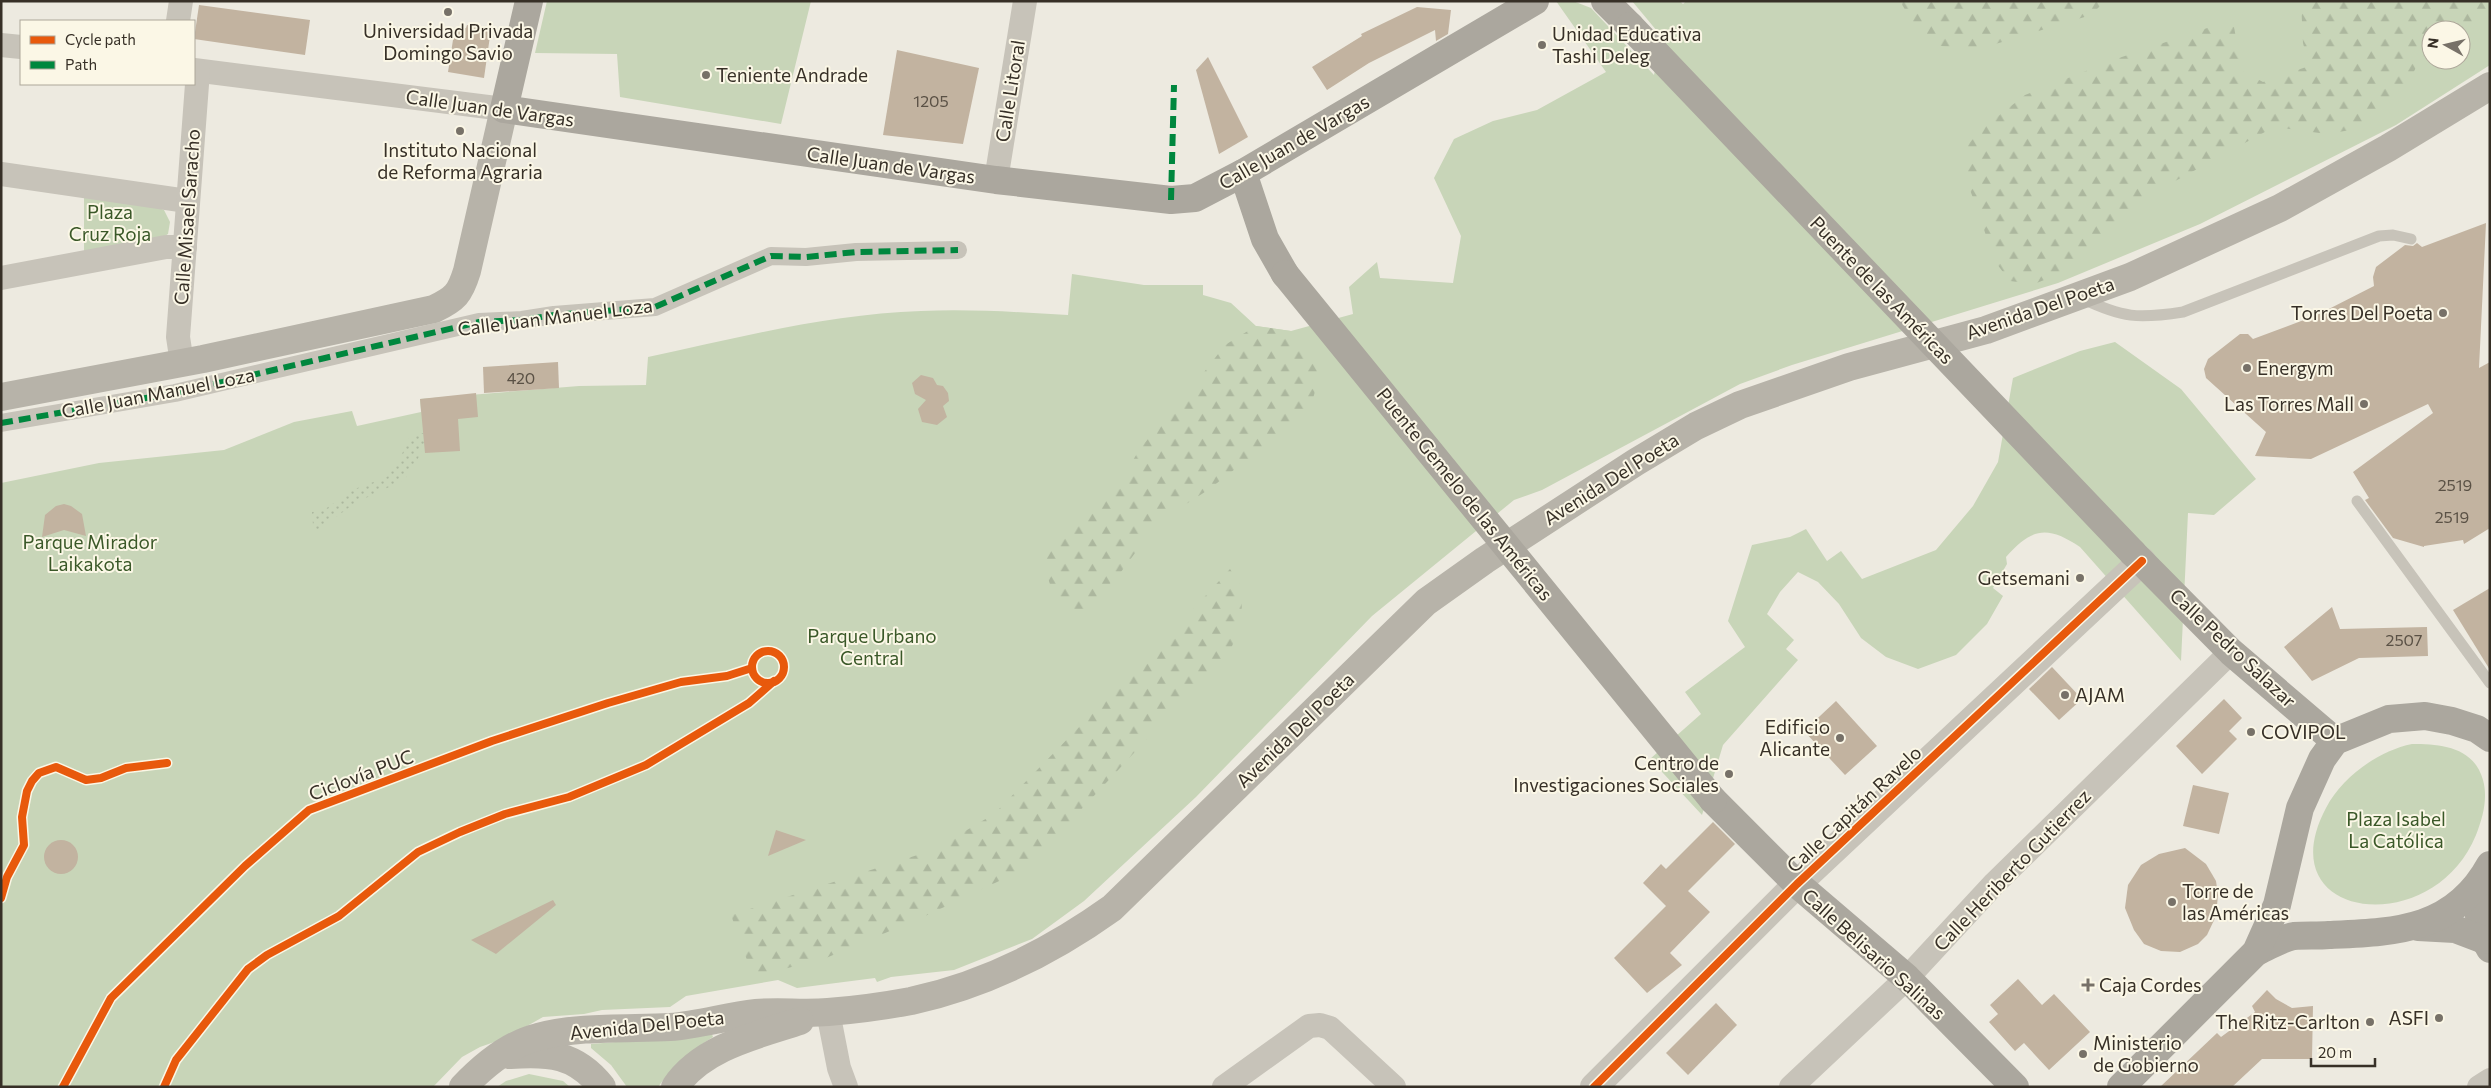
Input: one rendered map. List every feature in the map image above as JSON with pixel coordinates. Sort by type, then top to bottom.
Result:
[{"type":"main road","points":[[504,110],[529,1]]},
{"type":"main road","name":"Calle Juan de Vargas","points":[[504,110],[996,180],[1170,200],[1195,198],[1243,173],[1535,1]]},
{"type":"main road","name":"Puente de las Américas","points":[[1605,1],[2138,557]]},
{"type":"main road","name":"Avenida Del Poeta","points":[[463,1087],[480,1068],[517,1045],[547,1035],[673,1026],[756,1013],[828,1012],[909,1001],[940,994],[970,984],[1030,958],[1074,936],[1112,908],[1144,879],[1426,602],[1587,493],[1696,426],[1740,404],[1792,385],[1986,330],[2130,277],[2280,208],[2388,148],[2490,86]]},
{"type":"main road","name":"Calle Juan Manuel Loza","points":[[1,397],[182,363],[434,309],[452,301],[462,289],[467,271],[504,110]]},
{"type":"main road","name":"Puente Gemelo de las Américas","points":[[1243,173],[1265,240],[1286,274],[1713,800]]},
{"type":"main road","name":"Calle Pedro Salazar","points":[[2138,557],[2231,652],[2335,741]]},
{"type":"main road","points":[[2121,1087],[2256,952],[2277,905],[2300,808],[2322,759],[2335,741],[2389,719],[2425,716],[2452,721],[2477,729],[2490,738]]},
{"type":"main road","name":"Calle Belisario Salinas","points":[[1713,800],[1797,884],[1907,978],[2015,1087]]},
{"type":"main road","points":[[2256,952],[2293,936],[2387,932],[2416,926],[2439,918],[2462,902],[2485,873]]},
{"type":"main road","points":[[2485,873],[2477,900],[2478,920],[2487,945]]},
{"type":"main road","points":[[2416,926],[2455,929],[2487,945]]},
{"type":"main road","name":"Avenida Del Poeta","points":[[675,1087],[681,1078],[703,1059],[742,1039],[828,1012]]},
{"type":"main road","points":[[501,1056],[537,1052],[565,1059],[589,1070],[602,1087]]},
{"type":"street","points":[[178,20],[181,1]]},
{"type":"street","name":"Calle Litoral","points":[[996,180],[1025,1]]},
{"type":"street","points":[[1,45],[20,47]]},
{"type":"street","name":"Calle Juan de Vargas","points":[[196,70],[504,110]]},
{"type":"street","name":"Calle Misael Saracho","points":[[195,85],[196,70]]},
{"type":"street","name":"Calle Misael Saracho","points":[[182,363],[178,337],[195,85]]},
{"type":"street","points":[[1,174],[187,201]]},
{"type":"street","points":[[1,278],[166,247],[185,247]]},
{"type":"street","name":"Calle Juan Manuel Loza","points":[[1,423],[174,393],[479,322],[522,320],[554,315],[655,307],[772,256],[806,257],[866,252],[958,250]]},
{"type":"street","name":"Calle Capitán Ravelo","points":[[1594,1087],[1797,884],[2138,557]]},
{"type":"street","name":"Calle Heriberto Gutierrez","points":[[1790,1087],[1907,978],[1995,883],[2231,652]]},
{"type":"street","points":[[828,1012],[839,1068],[846,1087]]},
{"type":"street","points":[[1224,1087],[1310,1026],[1320,1025],[1330,1028],[1394,1087]]},
{"type":"street","points":[[2479,1087],[2490,1080]]},
{"type":"lane","points":[[2078,296],[2108,311],[2130,316],[2149,317],[2183,312],[2379,236],[2393,235],[2411,239]]},
{"type":"lane","points":[[2357,501],[2490,683]]},
{"type":"green space","name":"Teniente Andrade","points":[[547,1],[811,1],[781,124],[620,97],[617,54],[535,53]]},
{"type":"green space","name":"Parque Urbano Central","points":[[1556,1],[1573,1],[1591,8],[1654,75],[1662,37],[1632,1],[1680,1],[1683,4],[1686,1],[2490,1],[2490,65],[2396,125],[2200,224],[2058,283],[1792,365],[1740,384],[1542,490],[1514,500],[1372,616],[1196,797],[1084,901],[1032,939],[954,970],[891,977],[877,982],[875,978],[797,988],[778,980],[686,996],[670,1007],[602,1010],[584,1014],[543,1017],[506,1038],[480,1047],[462,1057],[433,1087],[1,1087],[1,483],[99,463],[224,450],[294,422],[352,411],[357,426],[421,412],[420,399],[579,386],[646,385],[648,357],[817,322],[886,313],[939,310],[1068,315],[1072,274],[1144,285],[1203,285],[1203,295],[1231,303],[1256,326],[1291,331],[1353,314],[1349,287],[1377,262],[1380,278],[1453,283],[1461,236],[1434,178],[1454,139],[1493,121],[1537,110],[1606,72]]},
{"type":"green space","points":[[1900,1],[2105,1],[2091,15],[1976,50],[1941,46],[1911,20]]},
{"type":"green space","points":[[2301,1],[2490,1],[2490,16],[2471,27],[2471,20],[2421,20],[2421,59],[2408,82],[2362,128],[2327,134],[2274,127],[2135,203],[2057,275],[2034,284],[2010,281],[1993,259],[1980,216],[1965,177],[1964,148],[1988,124],[2025,95],[2116,59],[2222,23],[2234,27],[2242,71],[2263,82],[2309,66],[2303,43]]},
{"type":"green space","name":"Plaza Cruz Roja","points":[[84,192],[150,204],[164,210],[170,222],[168,234],[156,241],[84,252]]},
{"type":"green space","points":[[1256,326],[1291,331],[1320,371],[1310,411],[1208,490],[1158,522],[1118,576],[1074,619],[1056,598],[1041,554],[1061,543],[1095,503],[1124,475],[1141,447],[1188,393],[1225,345]]},
{"type":"green space","points":[[2115,342],[2181,389],[2256,479],[2214,515],[2188,513],[2181,661],[2080,547],[2058,535],[2040,533],[2032,535],[2015,547],[2006,557],[2007,564],[1993,588],[2003,596],[1987,624],[1956,655],[1918,669],[1886,657],[1861,638],[1839,604],[1818,582],[1798,572],[1780,592],[1767,614],[1794,640],[1786,649],[1798,660],[1723,745],[1702,815],[1650,759],[1701,714],[1685,692],[1745,647],[1728,621],[1752,545],[1790,537],[1806,529],[1827,561],[1841,551],[1862,579],[1936,550],[1973,506],[1998,462],[2013,378],[2080,351]]},
{"type":"green space","points":[[419,433],[430,433],[414,467],[404,480],[355,503],[320,529],[308,531],[313,525],[312,512],[324,510],[352,490],[387,477],[402,454],[410,436]]},
{"type":"green space","points":[[1230,569],[1243,590],[1240,630],[1230,650],[1064,828],[1014,874],[923,917],[826,958],[753,977],[731,915],[933,850],[994,814],[1176,628]]},
{"type":"green space","name":"Plaza Isabel La Católica","points":[[2412,744],[2434,745],[2455,750],[2472,760],[2479,769],[2483,780],[2485,801],[2476,835],[2455,869],[2426,891],[2394,903],[2362,904],[2336,894],[2318,875],[2313,846],[2326,808],[2341,786],[2362,767],[2399,747]]},
{"type":"green space","points":[[712,1034],[713,1037],[683,1059],[658,1087],[627,1087],[611,1065],[591,1048],[591,1044]]},
{"type":"green space","points":[[529,1074],[563,1081],[570,1087],[497,1087],[506,1081]]},
{"type":"building","points":[[199,5],[310,20],[305,55],[195,39]]},
{"type":"building","points":[[1417,7],[1451,10],[1448,34],[1436,41],[1435,30],[1369,63],[1327,90],[1312,67],[1362,36],[1361,34]]},
{"type":"building","points":[[467,25],[491,29],[484,78],[448,72],[455,27],[466,28]]},
{"type":"building","points":[[897,50],[979,68],[963,144],[883,135]]},
{"type":"building","points":[[1208,57],[1248,137],[1219,154],[1196,70]]},
{"type":"building","points":[[2486,223],[2479,368],[2490,362],[2490,528],[2464,544],[2463,540],[2424,547],[2393,538],[2365,500],[2369,498],[2353,472],[2433,413],[2428,404],[2311,459],[2255,456],[2266,432],[2206,378],[2204,369],[2208,359],[2240,334],[2248,334],[2253,339],[2317,315],[2374,286],[2373,277],[2376,267],[2405,245],[2413,246],[2417,243],[2422,247]]},
{"type":"building","points":[[558,362],[559,388],[484,393],[483,367]]},
{"type":"building","points":[[921,375],[933,378],[937,385],[943,386],[948,393],[949,401],[943,406],[947,417],[937,425],[922,422],[918,409],[926,400],[915,394],[912,383]]},
{"type":"building","points":[[476,393],[478,417],[458,419],[460,451],[425,453],[420,399]]},
{"type":"building","points":[[64,504],[71,506],[82,514],[86,536],[64,530],[42,537],[45,515],[56,506]]},
{"type":"building","points":[[2490,588],[2490,670],[2453,610]]},
{"type":"building","points":[[2332,607],[2340,629],[2427,627],[2428,656],[2359,658],[2312,681],[2284,647]]},
{"type":"building","points":[[2052,667],[2082,699],[2059,720],[2029,689]]},
{"type":"building","points":[[2224,699],[2242,718],[2229,731],[2237,739],[2202,774],[2176,746]]},
{"type":"building","name":"Edificio Alicante","points":[[1836,701],[1877,746],[1845,775],[1804,731]]},
{"type":"building","points":[[2193,785],[2229,793],[2219,834],[2183,826]]},
{"type":"building","points":[[1713,822],[1735,844],[1688,891],[1710,912],[1670,953],[1682,965],[1647,993],[1614,958],[1666,906],[1643,883],[1661,864],[1666,869]]},
{"type":"building","points":[[776,830],[806,840],[768,856]]},
{"type":"building","points":[[61,840],[68,841],[73,845],[77,850],[77,864],[73,869],[68,873],[61,874],[54,873],[49,869],[45,864],[44,857],[45,850],[49,845],[54,841]]},
{"type":"building","name":"Torre de las Américas","points":[[2185,848],[2206,864],[2216,881],[2218,895],[2216,916],[2207,935],[2198,944],[2180,952],[2161,951],[2144,944],[2134,930],[2125,908],[2128,885],[2141,865],[2159,854]]},
{"type":"building","points":[[553,900],[556,905],[496,954],[471,940]]},
{"type":"building","name":"Ministerio de Gobierno","points":[[2018,979],[2042,1005],[2054,994],[2090,1032],[2049,1070],[2024,1043],[2015,1051],[1989,1022],[1998,1014],[1990,1005]]},
{"type":"building","points":[[2267,990],[2276,999],[2292,1008],[2313,1006],[2312,1059],[2262,1059],[2232,1087],[2160,1087],[2217,1033],[2221,1037],[2255,1012],[2252,1006]]},
{"type":"building","points":[[1716,1003],[1737,1025],[1688,1075],[1666,1053]]},
{"type":"marked path","points":[[1171,200],[1174,85]]},
{"type":"marked path","points":[[1,423],[175,393],[479,322],[522,320],[554,315],[655,307],[771,256],[806,257],[856,252],[958,250]]},
{"type":"cycle path","points":[[1594,1087],[1797,884],[2142,561]]},
{"type":"cycle path","points":[[768,651],[774,652],[779,656],[783,661],[784,667],[783,673],[779,678],[774,682],[768,683],[762,682],[757,678],[753,673],[752,667],[753,661],[757,656],[762,652],[768,651]]},
{"type":"cycle path","name":"Ciclovía PUC","points":[[63,1087],[111,998],[245,866],[309,810],[492,741],[608,703],[681,682],[727,676],[752,668]]},
{"type":"cycle path","points":[[164,1087],[176,1060],[248,969],[267,955],[339,916],[418,852],[460,832],[505,814],[569,797],[646,765],[749,703],[774,681]]},
{"type":"cycle path","points":[[1,898],[7,877],[24,845],[22,817],[27,791],[39,773],[56,767],[86,780],[101,778],[126,768],[167,763]]},
{"type":"place","name":"Universidad Privada Domingo Savio","points":[[448,12]]},
{"type":"place","name":"Unidad Educativa Tashi Deleg","points":[[1542,45]]},
{"type":"place","name":"Teniente Andrade","points":[[706,75]]},
{"type":"place","name":"Instituto Nacional de Reforma Agraria","points":[[460,131]]},
{"type":"place","name":"Torres Del Poeta","points":[[2443,313]]},
{"type":"place","name":"Energym","points":[[2247,368]]},
{"type":"place","name":"Las Torres Mall","points":[[2364,404]]},
{"type":"place","name":"Getsemani","points":[[2080,578]]},
{"type":"place","name":"AJAM","points":[[2065,695]]},
{"type":"place","name":"COVIPOL","points":[[2251,732]]},
{"type":"place","name":"Edificio Alicante","points":[[1840,738]]},
{"type":"place","name":"Centro de Investigaciones Sociales","points":[[1729,774]]},
{"type":"place","name":"Torre de las Américas","points":[[2172,902]]},
{"type":"place","name":"Caja Cordes","points":[[2088,985]]},
{"type":"place","name":"ASFI","points":[[2439,1018]]},
{"type":"place","name":"The Ritz-Carlton","points":[[2370,1022]]},
{"type":"place","name":"Ministerio de Gobierno","points":[[2083,1054]]},
{"type":"park label","name":"Parque Mirador Laikakota","points":[[90,553]]}]
